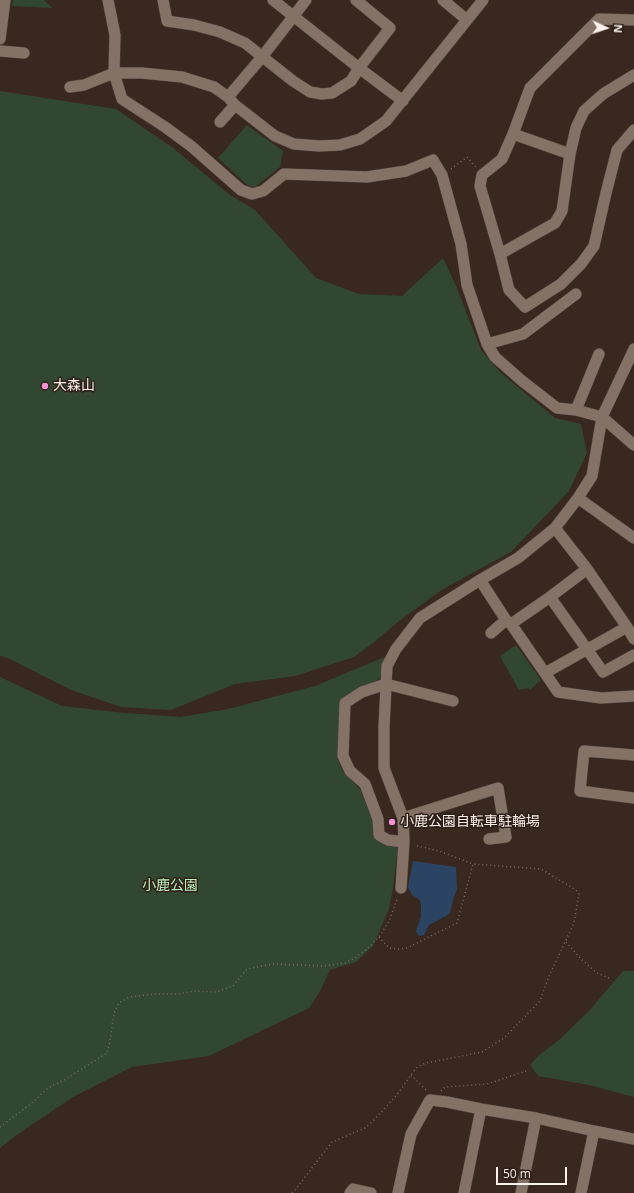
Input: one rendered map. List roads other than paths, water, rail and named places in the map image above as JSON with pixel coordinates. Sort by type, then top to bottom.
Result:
[{"type":"street","points":[[0,39],[5,0]]},
{"type":"street","points":[[108,0],[115,35],[114,73],[122,99],[191,146],[241,190],[252,194],[263,191],[284,174],[367,177],[406,171],[433,160],[442,175],[461,244],[467,285],[487,344],[495,357],[556,408],[576,410],[602,417],[634,444]]},
{"type":"street","points":[[163,0],[167,21],[194,25],[220,32],[244,44],[310,92],[322,94],[332,93],[351,81],[359,68],[390,28],[356,0]]},
{"type":"street","points":[[273,0],[403,101]]},
{"type":"street","points":[[220,122],[232,101],[262,57],[306,0]]},
{"type":"street","points":[[443,0],[467,20]]},
{"type":"street","points":[[70,87],[84,85],[114,73],[142,73],[182,77],[214,87],[275,136],[294,144],[319,146],[340,145],[360,139],[386,121],[483,0]]},
{"type":"street","points":[[634,20],[598,19],[530,88],[502,159],[482,175],[480,186],[509,290],[525,307],[561,284],[581,264],[594,246],[617,150],[634,130]]},
{"type":"street","points":[[0,51],[24,53]]},
{"type":"street","points":[[500,254],[556,222],[562,211],[570,154],[576,128],[584,111],[603,94],[634,74]]},
{"type":"street","points":[[513,134],[570,154]]},
{"type":"street","points":[[487,344],[523,334],[576,294]]},
{"type":"street","points":[[401,888],[404,842],[403,818],[384,768],[384,727],[387,666],[396,649],[420,618],[518,558],[555,528],[578,498],[592,476],[602,417],[634,349]]},
{"type":"street","points":[[576,410],[599,354]]},
{"type":"street","points":[[578,498],[634,538]]},
{"type":"street","points":[[555,528],[587,569],[634,639]]},
{"type":"street","points":[[491,633],[550,598],[587,569]]},
{"type":"street","points":[[480,580],[558,692],[601,698],[634,696]]},
{"type":"street","points":[[550,598],[603,672],[634,655]]},
{"type":"street","points":[[546,673],[627,627]]},
{"type":"street","points":[[404,842],[388,840],[379,835],[378,819],[365,784],[350,771],[343,756],[345,703],[362,692],[386,684],[453,701]]},
{"type":"street","points":[[634,755],[584,751],[580,791],[634,798]]},
{"type":"street","points":[[403,818],[498,788],[506,837],[489,839]]},
{"type":"street","points":[[398,1193],[411,1134],[430,1100],[536,1118],[634,1139]]},
{"type":"street","points":[[464,1193],[480,1109]]},
{"type":"street","points":[[521,1193],[536,1118]]},
{"type":"street","points":[[581,1193],[594,1131]]},
{"type":"street","points":[[350,1193],[353,1189],[371,1193]]},
{"type":"water","points":[[413,861],[456,867],[457,889],[450,913],[429,925],[424,935],[419,936],[416,931],[421,917],[420,900],[412,895],[408,887]]},
{"type":"place","name":"大森山","points":[[45,386]]},
{"type":"place","name":"小鹿公園自転車駐輪場","points":[[392,822]]},
{"type":"park label","name":"小鹿公園","points":[[170,886]]}]
